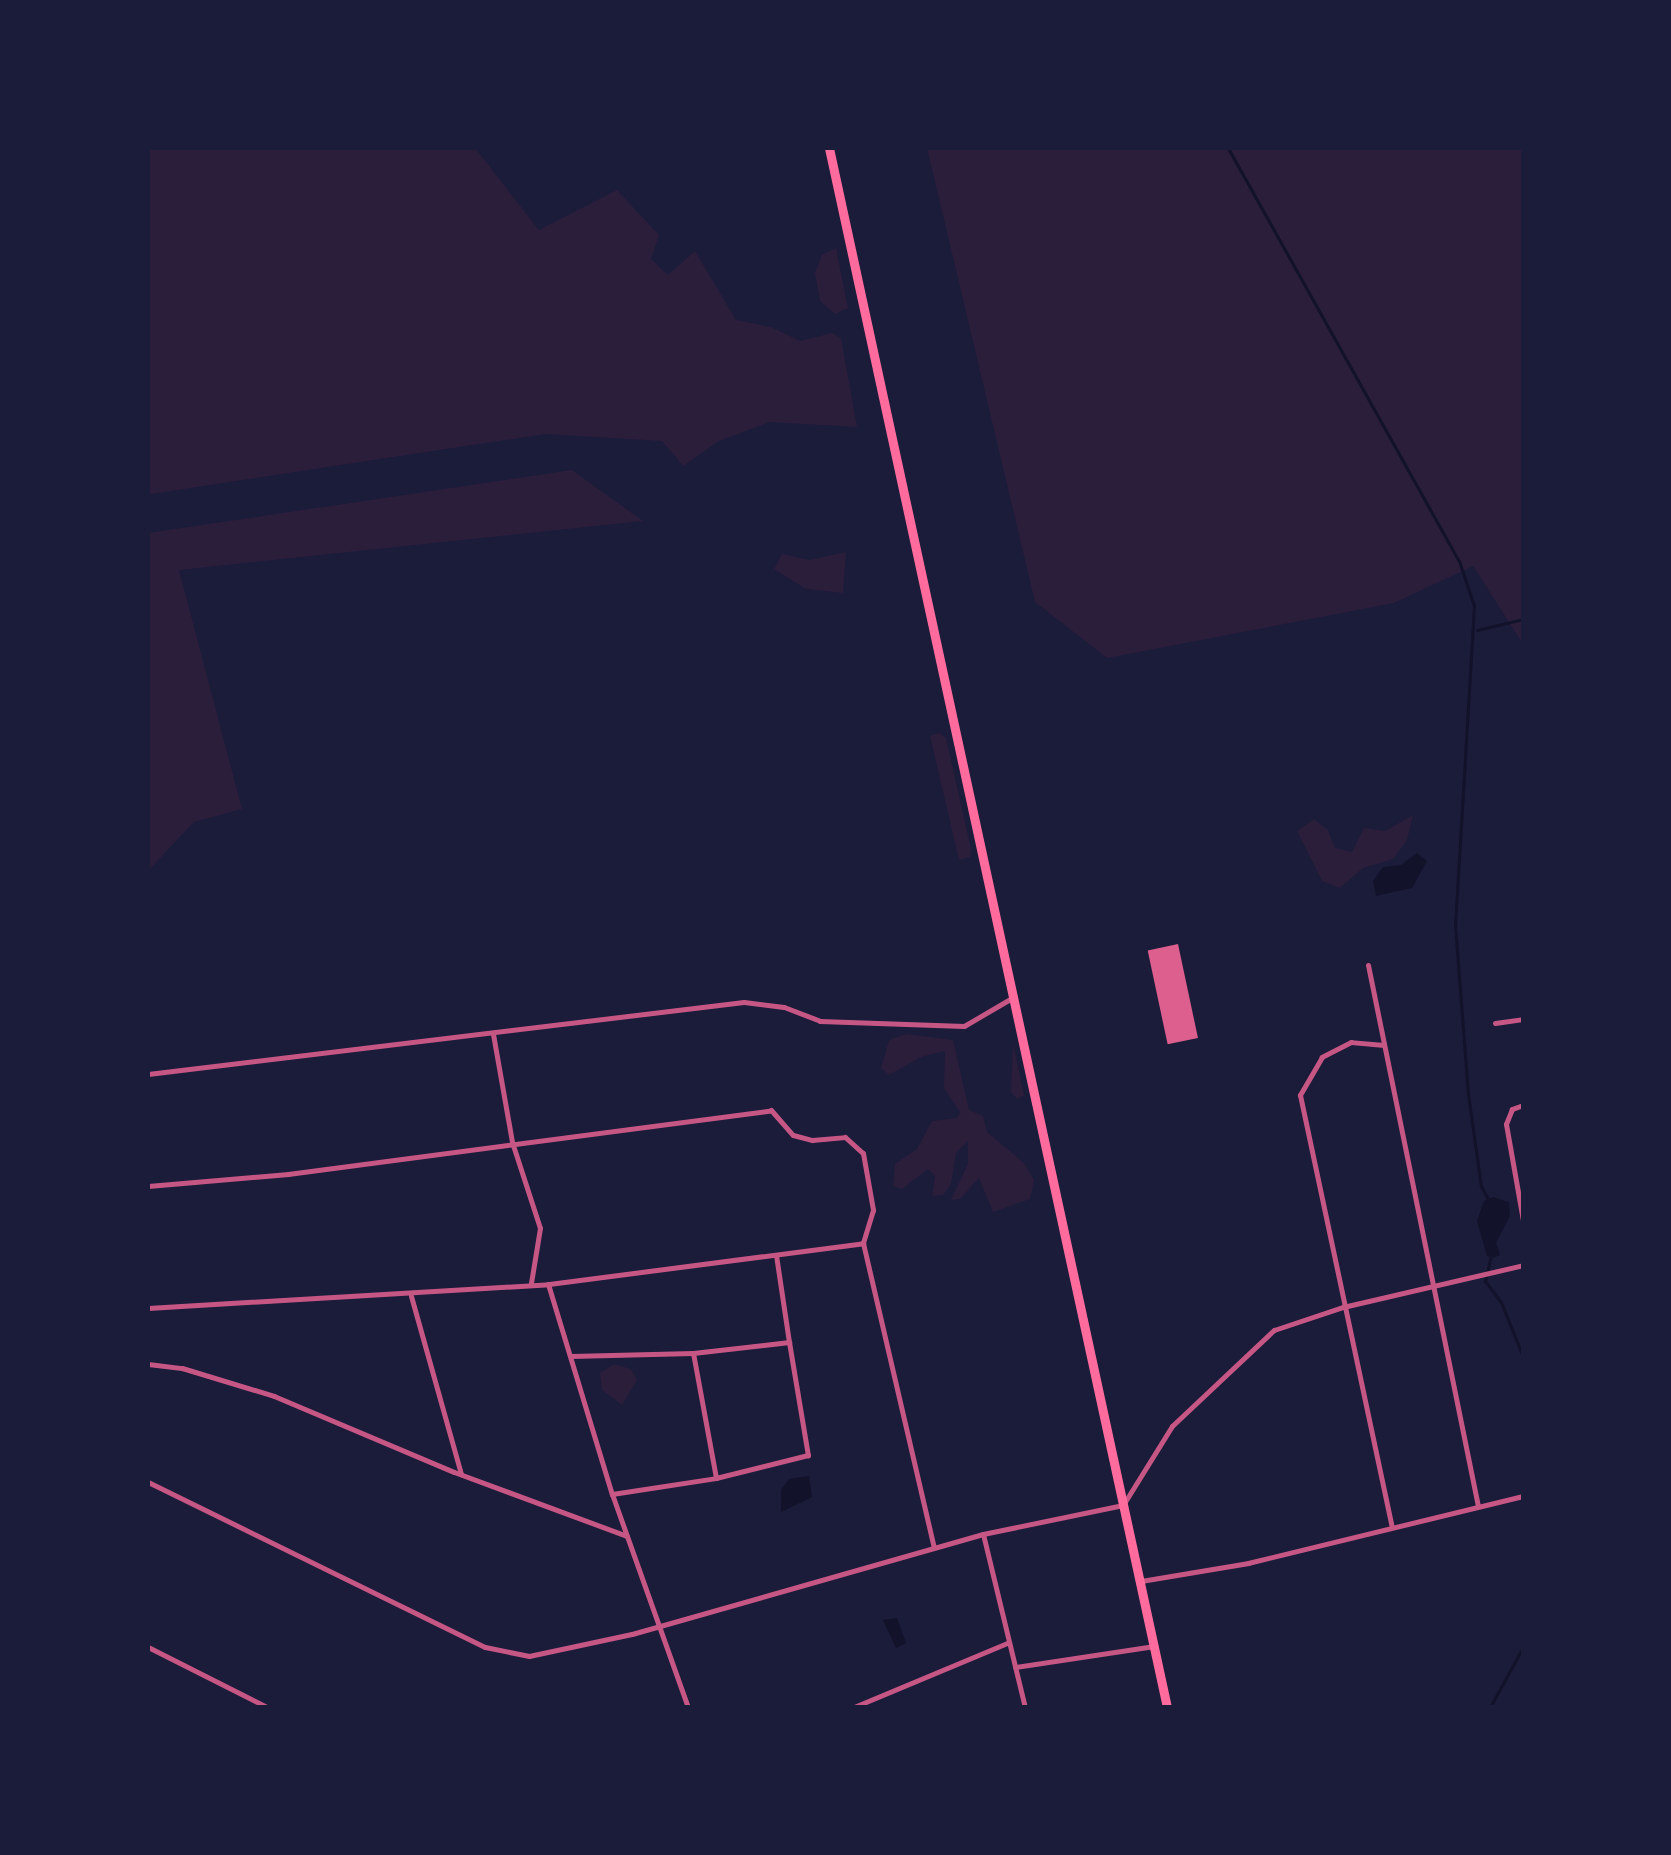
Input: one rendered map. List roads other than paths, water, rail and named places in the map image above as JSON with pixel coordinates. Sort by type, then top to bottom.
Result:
[{"type":"main road","points":[[829,148],[1167,1707]]},
{"type":"street","points":[[1368,965],[1478,1506]]},
{"type":"street","points":[[148,1074],[744,1002],[784,1007],[820,1021],[964,1026],[1014,997]]},
{"type":"street","points":[[1495,1023],[1523,1019]]},
{"type":"street","points":[[493,1034],[512,1142],[540,1228],[531,1283]]},
{"type":"street","points":[[1384,1045],[1351,1042],[1322,1057],[1300,1095],[1392,1526]]},
{"type":"street","points":[[1523,1105],[1512,1109],[1506,1124],[1523,1220]]},
{"type":"street","points":[[148,1186],[288,1174],[771,1110],[793,1135],[812,1140],[845,1137],[863,1153],[873,1210],[863,1243],[934,1547]]},
{"type":"street","points":[[148,1308],[411,1296],[531,1283],[549,1284],[863,1243]]},
{"type":"street","points":[[612,1494],[716,1478],[808,1455],[776,1255]]},
{"type":"street","points":[[148,1482],[485,1647],[529,1656],[659,1624],[983,1534],[1123,1505],[1172,1426],[1274,1330],[1343,1307],[1523,1265]]},
{"type":"street","points":[[549,1284],[612,1494],[688,1707]]},
{"type":"street","points":[[411,1296],[461,1475]]},
{"type":"street","points":[[571,1356],[693,1353],[789,1342]]},
{"type":"street","points":[[693,1353],[716,1478]]},
{"type":"street","points":[[148,1364],[182,1368],[274,1396],[461,1475],[627,1536]]},
{"type":"street","points":[[1140,1581],[1248,1563],[1523,1496]]},
{"type":"street","points":[[983,1534],[1025,1707]]},
{"type":"street","points":[[854,1707],[1007,1643]]},
{"type":"street","points":[[1015,1667],[1154,1646]]},
{"type":"street","points":[[148,1647],[267,1707]]},
{"type":"waterway","points":[[1228,148],[1459,561],[1474,606],[1455,925],[1468,1094],[1481,1186],[1490,1203]]},
{"type":"waterway","points":[[1477,630],[1523,619]]},
{"type":"waterway","points":[[1491,1255],[1485,1281],[1501,1302],[1523,1357]]},
{"type":"waterway","points":[[1490,1707],[1523,1647]]}]
